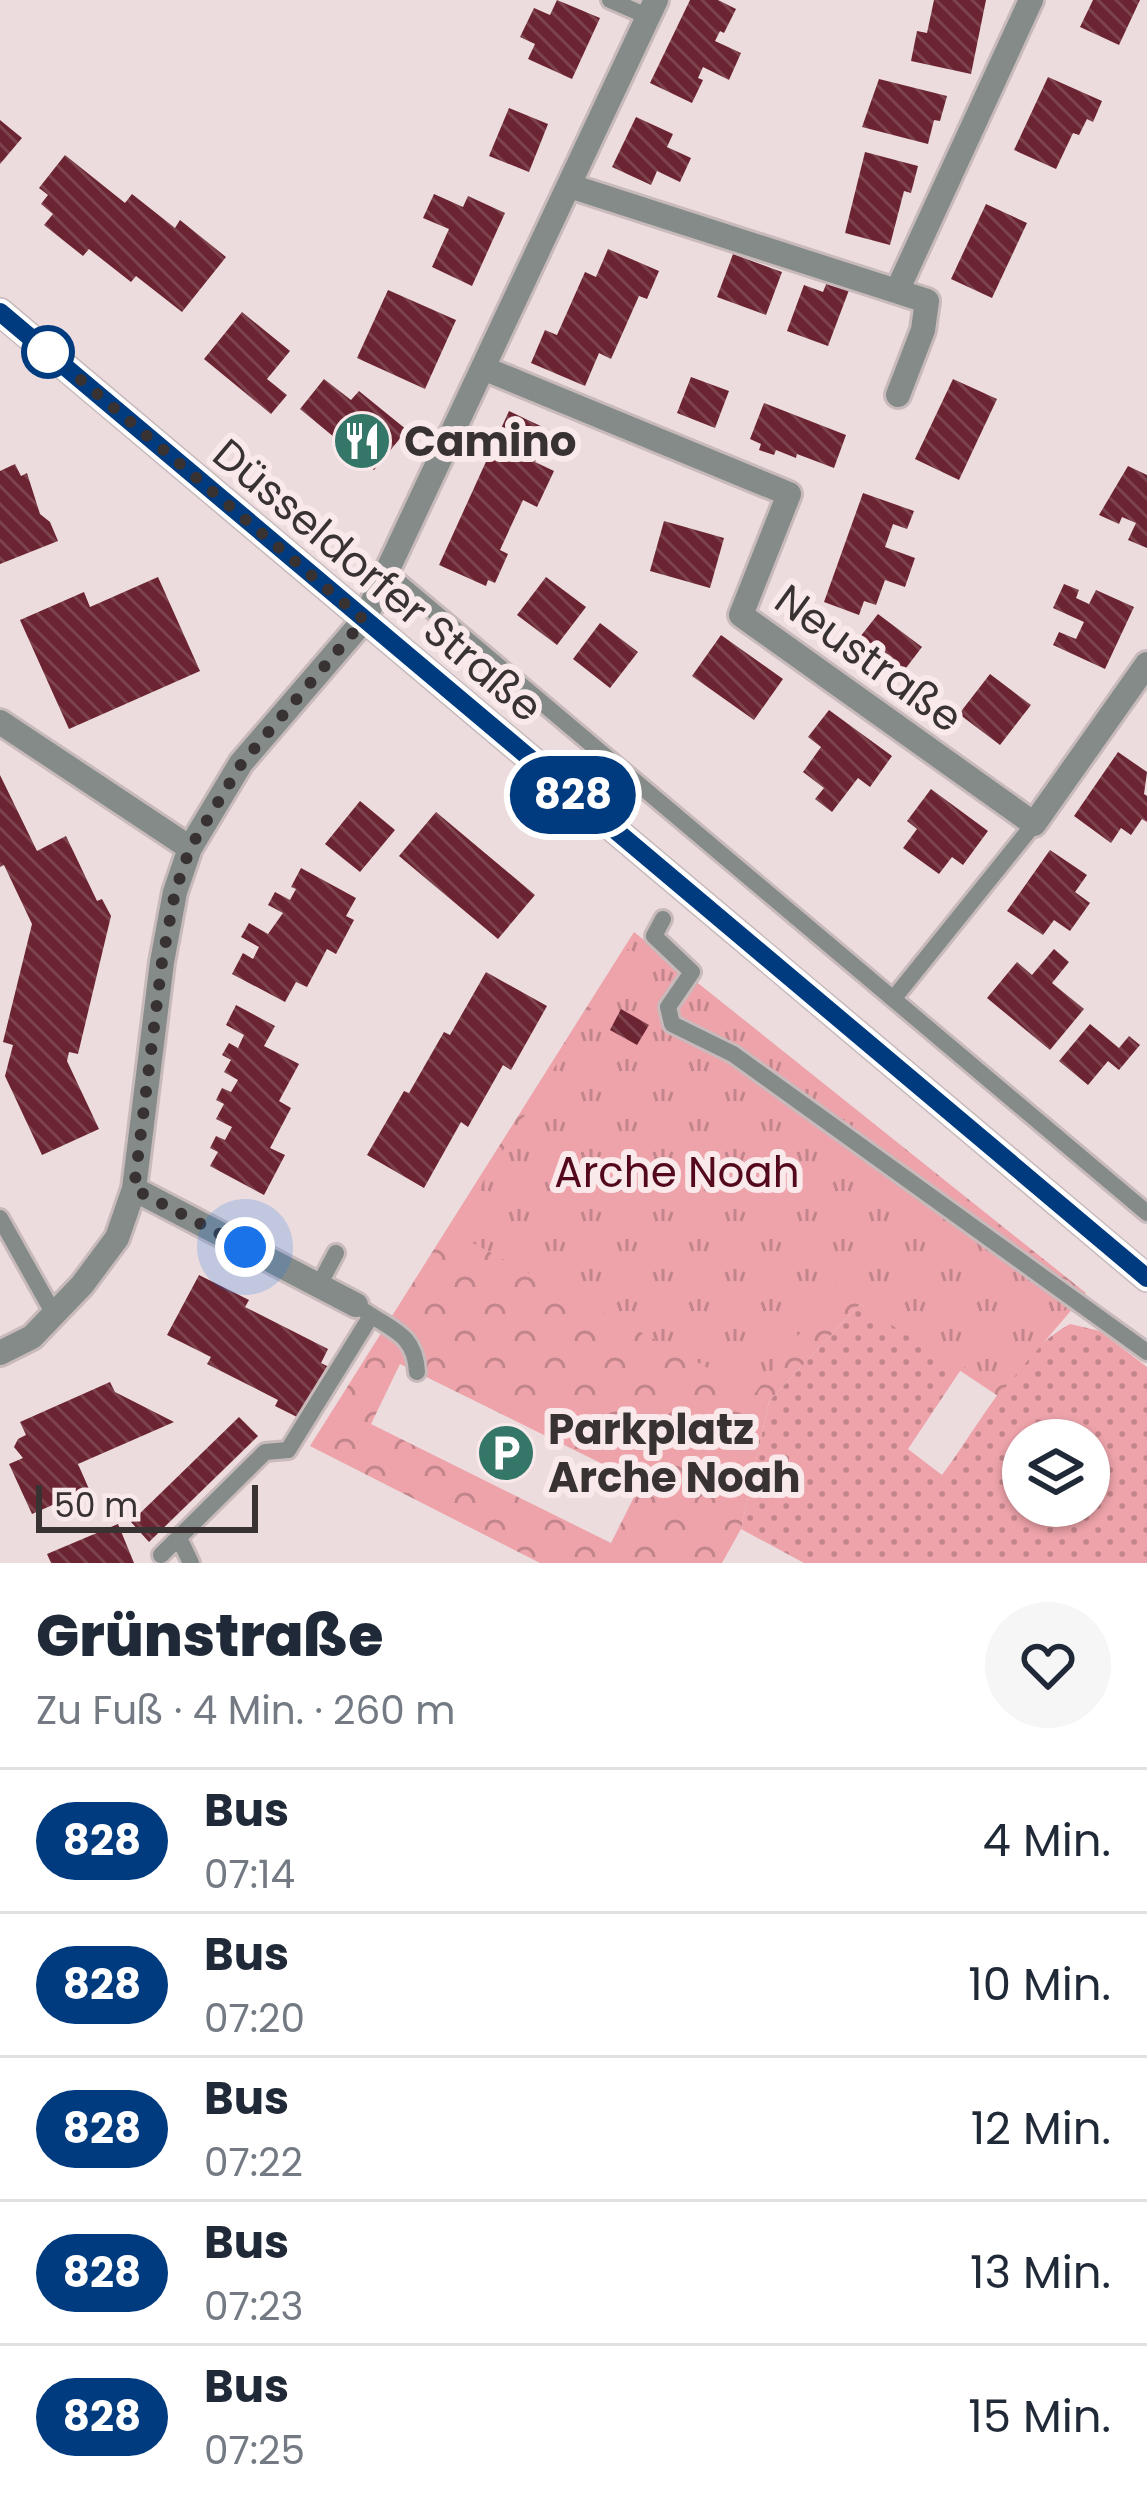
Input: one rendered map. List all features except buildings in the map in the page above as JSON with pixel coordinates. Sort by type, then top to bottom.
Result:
[{"type":"main road","name":"Düsseldorfer Straße","points":[[0,312],[1147,1278]]},
{"type":"street","points":[[897,291],[1031,0]]},
{"type":"street","points":[[0,1353],[32,1337],[117,1238],[134,1189],[162,962],[175,892],[190,848],[242,763],[364,620],[653,8]]},
{"type":"street","points":[[570,186],[927,301],[923,330],[898,395]]},
{"type":"street","name":"Neustraße","points":[[483,368],[788,494],[741,614],[1034,824]]},
{"type":"street","points":[[1034,824],[1147,664]]},
{"type":"street","points":[[0,722],[190,848]]},
{"type":"street","points":[[134,1189],[364,1310]]},
{"type":"lane","points":[[610,0],[653,8]]},
{"type":"lane","points":[[387,572],[1147,1213]]},
{"type":"lane","points":[[894,998],[1034,824]]},
{"type":"lane","points":[[663,919],[654,936],[692,973],[668,1007],[672,1024],[733,1054],[1147,1352]]},
{"type":"lane","points":[[0,1218],[54,1314]]},
{"type":"lane","points":[[319,1286],[336,1253]]},
{"type":"lane","points":[[161,1555],[265,1453],[288,1450],[364,1310],[408,1340],[416,1350],[417,1372]]},
{"type":"lane","points":[[178,1538],[191,1563]]},
{"type":"green space","name":"Arche Noah","points":[[634,932],[1086,1293],[998,1396],[860,1304],[769,1401],[741,1529],[722,1563],[540,1563],[310,1446]],"holes":[[[400,1364],[641,1483],[611,1543],[371,1424]]]},
{"type":"green space","name":"Arche Noah","points":[[635,938],[1080,1294],[996,1387],[836,1285],[755,1393],[452,1232]]},
{"type":"green space","points":[[860,1304],[962,1368],[908,1449],[942,1475],[1015,1372],[1070,1324],[1100,1331],[1147,1367],[1147,1563],[804,1563],[741,1529],[769,1401]]},
{"type":"bus line","name":"828","points":[[0,312],[1147,1278]]},
{"type":"place","name":"Camino","points":[[362,441]]},
{"type":"place","name":"Parkplatz Arche Noah","points":[[506,1453]]},
{"type":"route","points":[[48,352],[364,620],[242,763],[190,848],[175,892],[134,1189],[245,1247]]}]
